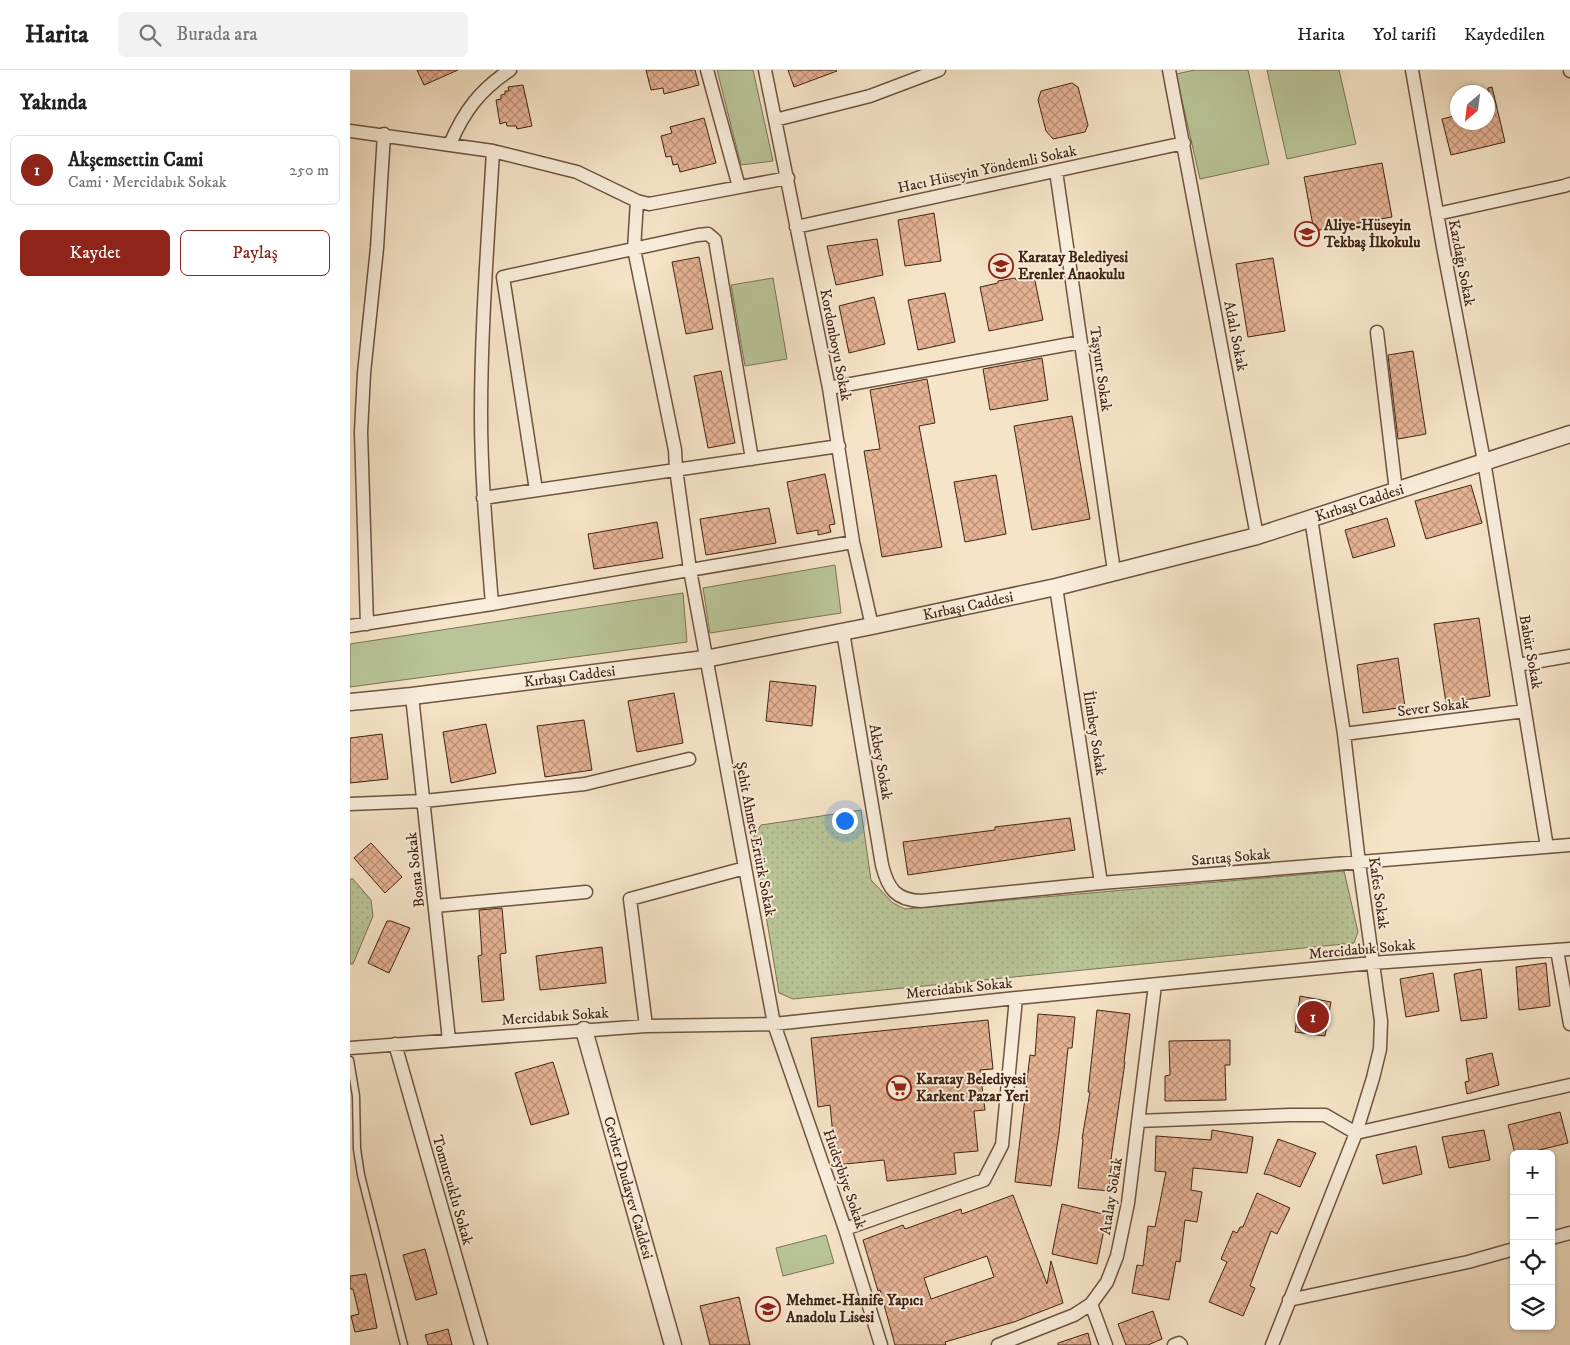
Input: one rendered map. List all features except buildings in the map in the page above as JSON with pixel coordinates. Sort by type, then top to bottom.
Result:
[{"type":"street","points":[[450,144],[458,125],[471,104],[491,82],[510,70]]},
{"type":"street","points":[[707,70],[739,187]]},
{"type":"street","name":"Kordonboyu Sokak","points":[[765,70],[829,388],[853,542],[872,626]]},
{"type":"street","points":[[776,120],[870,96],[939,70]]},
{"type":"street","name":"Adalı Sokak","points":[[1169,70],[1257,536]]},
{"type":"street","name":"Kazdağı Sokak","points":[[1412,70],[1484,462]]},
{"type":"street","points":[[350,131],[384,134],[493,150],[577,172],[636,201],[650,204],[788,178]]},
{"type":"street","points":[[367,624],[361,432],[364,373],[377,248],[384,134]]},
{"type":"street","name":"Hacı Hüseyin Yöndemli Sokak","points":[[796,227],[1184,143]]},
{"type":"street","points":[[492,604],[483,498],[481,415],[493,150]]},
{"type":"street","name":"Taşyurt Sokak","points":[[1056,171],[1114,571]]},
{"type":"street","points":[[1437,214],[1570,184]]},
{"type":"street","name":"Şehit Ahmet Ertürk Sokak","points":[[636,201],[634,249],[675,450],[690,570],[705,659],[774,1024]]},
{"type":"street","points":[[486,276],[503,277],[708,234],[715,240],[752,459]]},
{"type":"street","points":[[503,277],[536,490]]},
{"type":"street","points":[[1377,332],[1396,491]]},
{"type":"street","points":[[829,388],[1081,342]]},
{"type":"street","name":"Kırbaşı Caddesi","points":[[350,702],[705,659],[1056,587],[1257,536],[1570,434]]},
{"type":"street","points":[[483,498],[838,446]]},
{"type":"street","name":"Babür Sokak","points":[[1484,462],[1547,847]]},
{"type":"street","name":"Kafes Sokak","points":[[1272,1345],[1356,1132],[1380,1049],[1381,1021],[1372,964],[1344,734],[1311,518]]},
{"type":"street","points":[[350,626],[492,604],[853,542]]},
{"type":"street","name":"İlimbey Sokak","points":[[1056,587],[1101,883]]},
{"type":"street","name":"Akbey Sokak","points":[[843,632],[882,865],[886,880],[896,894]]},
{"type":"street","points":[[1517,665],[1570,656]]},
{"type":"street","name":"Bosna Sokak","points":[[412,696],[449,1040]]},
{"type":"street","name":"Sever Sokak","points":[[1344,734],[1525,711]]},
{"type":"street","points":[[350,804],[424,801],[585,784],[689,759]]},
{"type":"street","name":"Sarıtaş Sokak","points":[[896,894],[908,900],[921,901],[1101,883],[1570,845]]},
{"type":"street","points":[[646,1026],[630,898],[745,868]]},
{"type":"street","points":[[436,906],[586,892]]},
{"type":"street","name":"Mercidabık Sokak","points":[[350,1048],[646,1026],[774,1024],[1016,998],[1372,964],[1570,948]]},
{"type":"street","points":[[1556,950],[1570,1024]]},
{"type":"street","name":"Atalay Sokak","points":[[998,1345],[1074,1315],[1091,1304],[1107,1282],[1117,1256],[1128,1203],[1155,985]]},
{"type":"street","points":[[845,1229],[984,1180],[1002,1145],[1016,998]]},
{"type":"street","name":"Hudeybiye Sokak","points":[[774,1024],[845,1229],[881,1345]]},
{"type":"street","name":"Cevher Dudayev Caddesi","points":[[584,1030],[673,1345]]},
{"type":"street","name":"Tomurcuklu Sokak","points":[[394,1044],[481,1345]]},
{"type":"street","points":[[1138,1121],[1326,1115],[1356,1132],[1570,1085]]},
{"type":"street","points":[[1555,1237],[1570,1233]]},
{"type":"street","points":[[1289,1300],[1468,1262],[1510,1250]]},
{"type":"street","points":[[1091,1304],[1106,1345]]},
{"type":"street","points":[[1174,1345],[1179,1343],[1181,1345]]},
{"type":"lane","points":[[350,1060],[356,1096],[357,1148],[361,1175],[404,1345]]},
{"type":"green space","points":[[717,70],[753,70],[773,161],[741,165]]},
{"type":"green space","points":[[1195,70],[1248,70],[1269,164],[1200,179],[1176,74]]},
{"type":"green space","points":[[1267,70],[1339,70],[1356,144],[1287,159]]},
{"type":"green space","points":[[773,278],[787,359],[745,366],[731,285]]},
{"type":"green space","points":[[835,565],[841,613],[710,633],[703,588]]},
{"type":"green space","points":[[683,593],[687,642],[350,687],[350,644]]},
{"type":"green space","points":[[861,810],[871,880],[893,903],[905,909],[1344,871],[1358,932],[1354,943],[793,999],[779,993],[753,838],[761,825]]},
{"type":"green space","points":[[350,879],[353,879],[371,900],[373,916],[353,964],[350,964]]},
{"type":"green space","points":[[826,1235],[834,1263],[783,1276],[776,1248]]},
{"type":"place","name":"Aliye-Hüseyin Tekbaş İlkokulu","points":[[1307,234]]},
{"type":"place","name":"Karatay Belediyesi Erenler Anaokulu","points":[[1001,266]]},
{"type":"place","name":"Akşemsettin Cami","points":[[1313,1017]]},
{"type":"place","name":"Karatay Belediyesi Karkent Pazar Yeri","points":[[899,1088]]},
{"type":"place","name":"Mehmet-Hanife Yapıcı Anadolu Lisesi","points":[[768,1309]]}]
